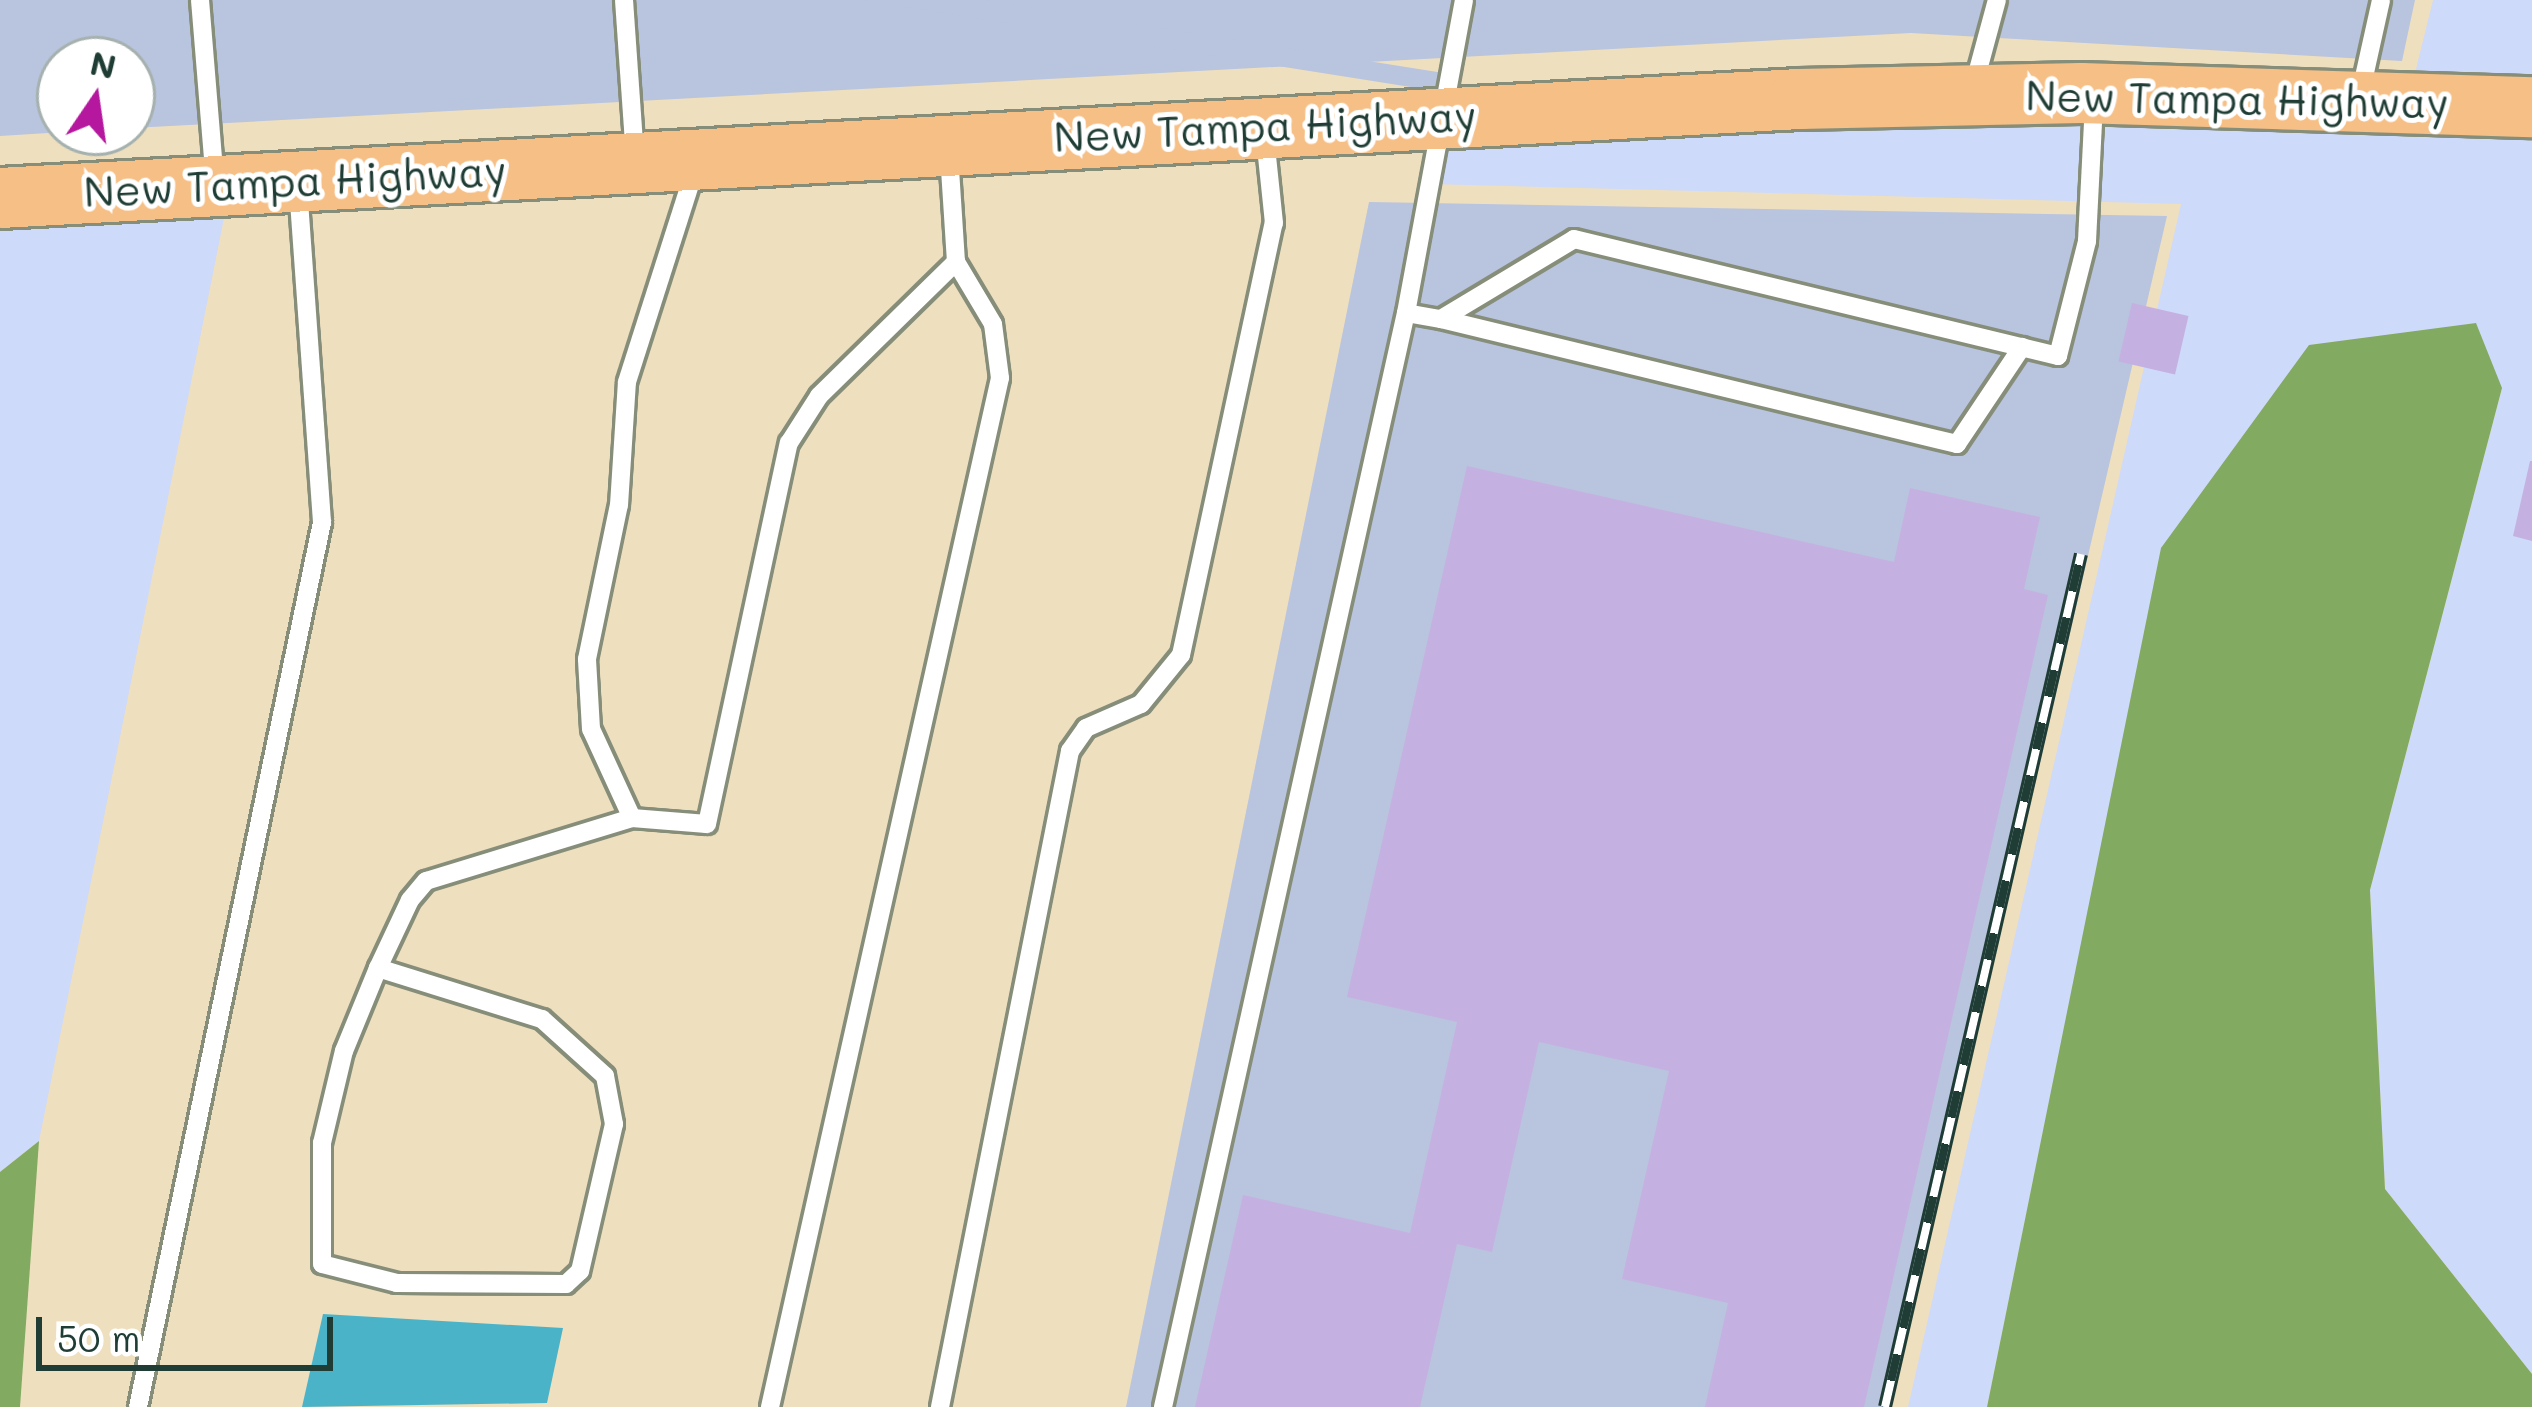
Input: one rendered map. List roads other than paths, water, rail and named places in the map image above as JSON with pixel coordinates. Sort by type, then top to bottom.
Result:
[{"type":"main road","name":"New Tampa Highway","points":[[0,198],[1264,124],[1971,95],[2095,93],[2532,107]]},
{"type":"lane","points":[[200,0],[215,186]]},
{"type":"lane","points":[[624,0],[636,160]]},
{"type":"lane","points":[[1163,1407],[1406,313],[1438,116],[1464,0]]},
{"type":"lane","points":[[1971,95],[1997,0]]},
{"type":"lane","points":[[2359,100],[2381,0]]},
{"type":"lane","points":[[1441,320],[1574,239],[2058,356],[2087,241],[2095,93]]},
{"type":"lane","points":[[940,1407],[1070,751],[1086,728],[1141,704],[1181,655],[1274,223],[1264,124]]},
{"type":"lane","points":[[770,1407],[1000,378],[993,324],[956,262],[948,143]]},
{"type":"lane","points":[[632,818],[591,729],[587,659],[619,505],[627,382],[699,157]]},
{"type":"lane","points":[[138,1407],[322,522],[296,181]]},
{"type":"lane","points":[[378,968],[542,1019],[605,1076],[614,1124],[580,1271],[566,1285],[397,1283],[322,1264],[322,1143],[378,968],[426,881],[632,818],[706,824],[789,443],[819,396],[956,262]]},
{"type":"lane","points":[[1406,313],[1957,444],[2022,347]]},
{"type":"water","points":[[323,1314],[563,1328],[547,1403],[302,1407]]},
{"type":"railway","points":[[1885,1407],[2081,554]]}]
